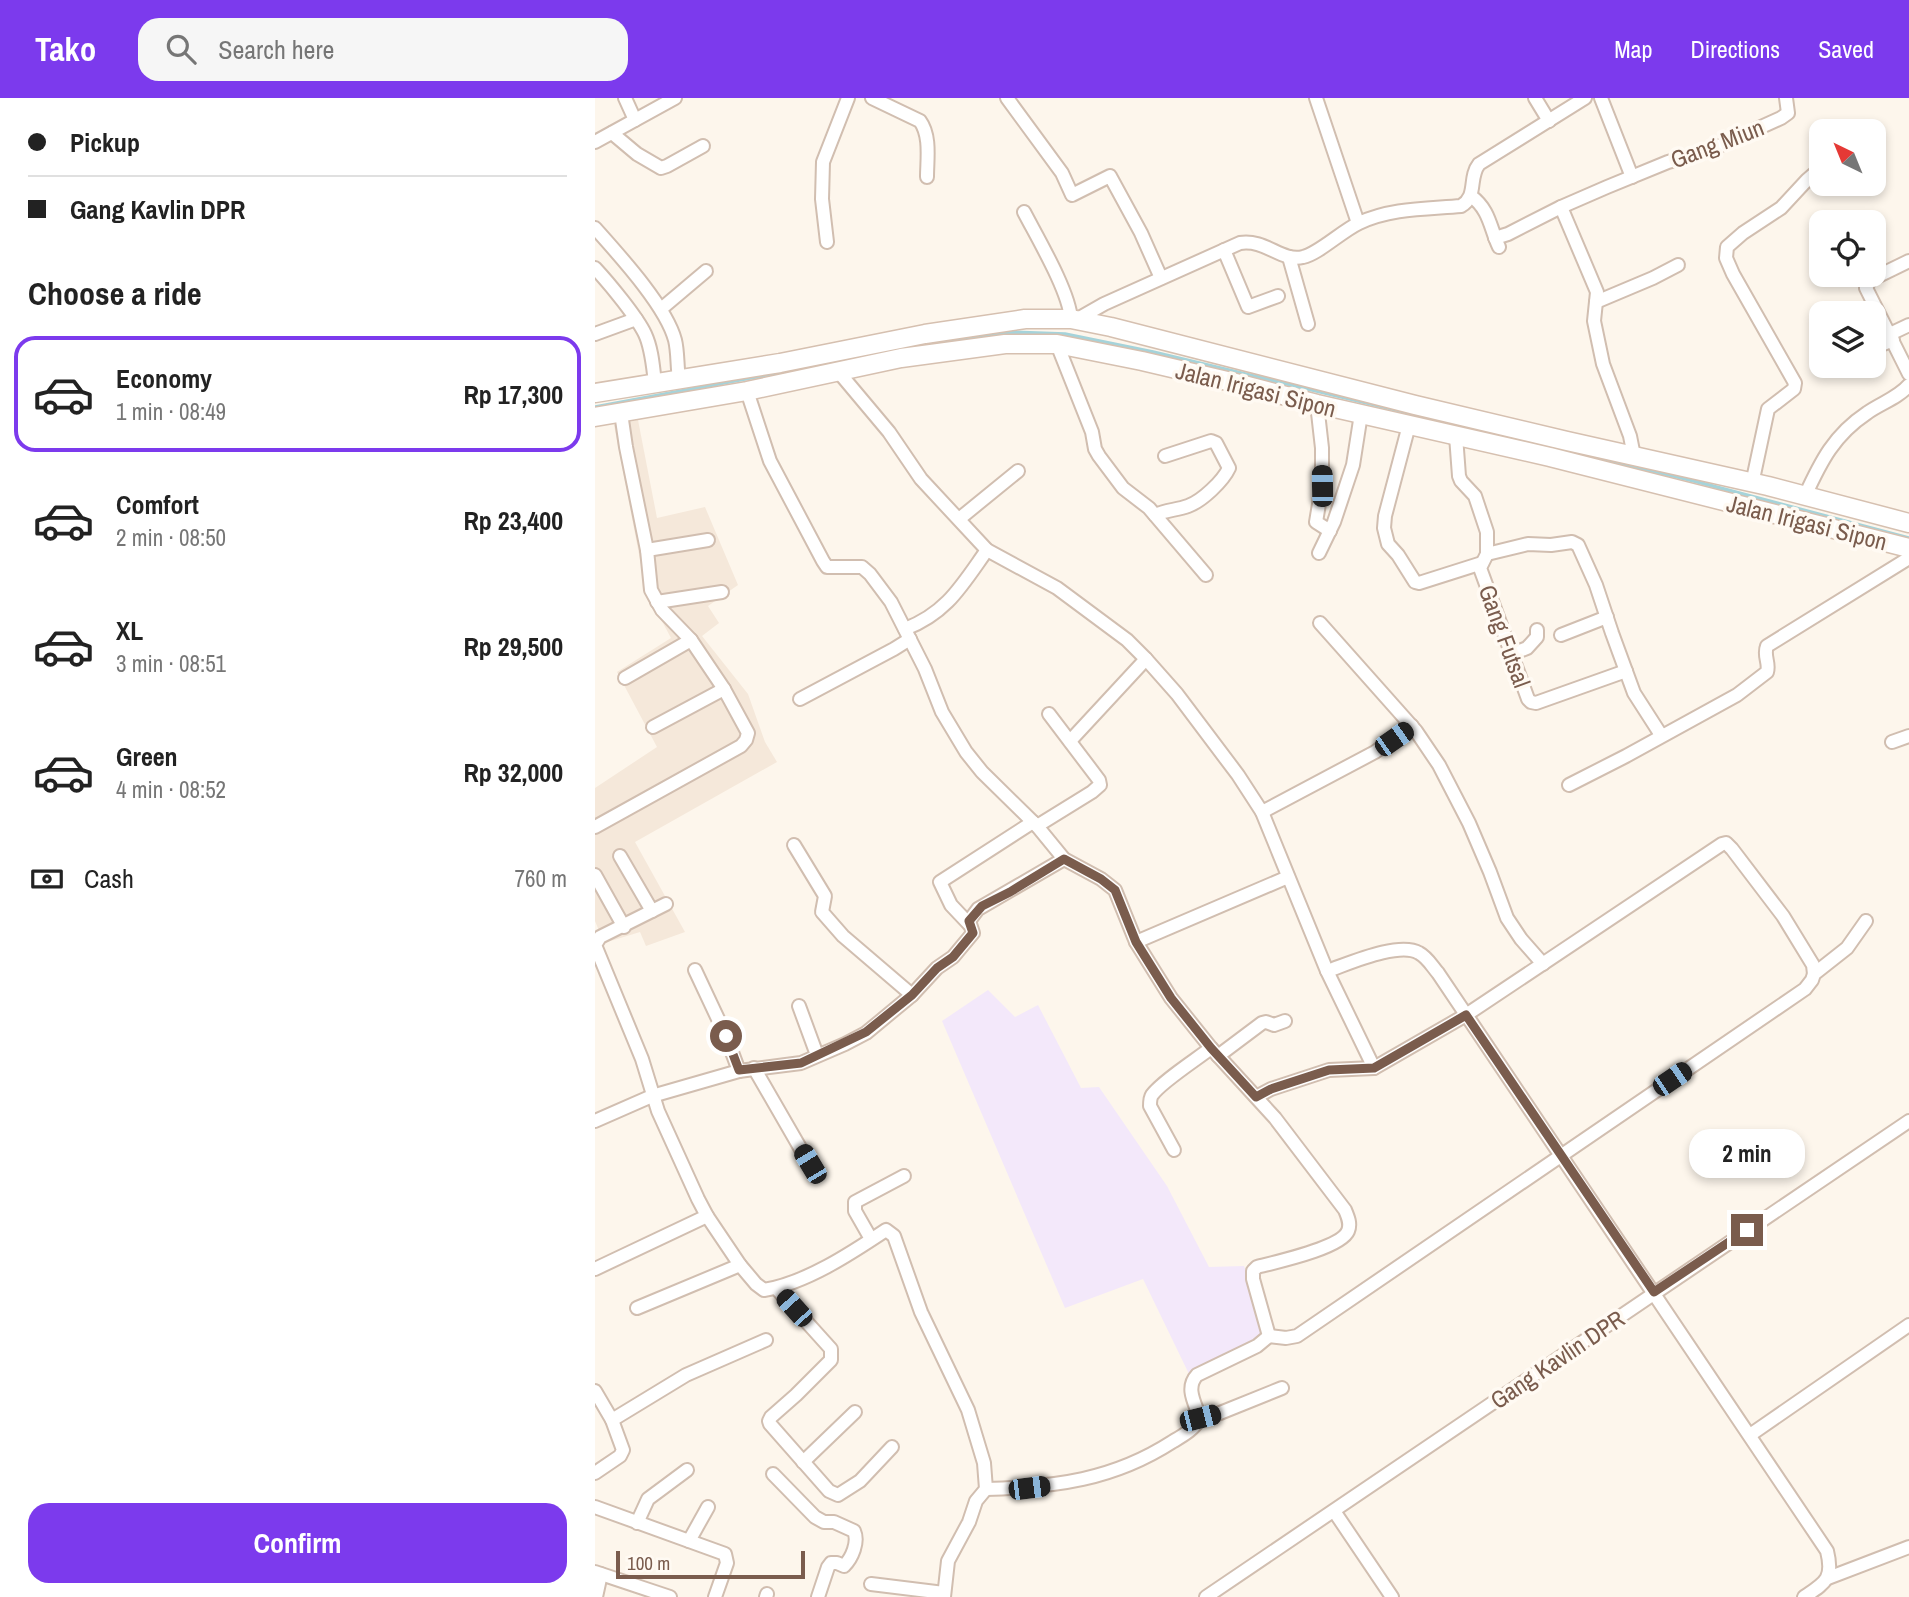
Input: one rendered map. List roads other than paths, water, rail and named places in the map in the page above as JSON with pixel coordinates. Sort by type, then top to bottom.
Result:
[{"type":"street","points":[[625,98],[635,120]]},
{"type":"street","points":[[595,142],[675,98]]},
{"type":"street","points":[[827,242],[822,199],[823,162],[848,98]]},
{"type":"street","points":[[872,98],[920,121],[926,134],[927,177]]},
{"type":"street","points":[[1007,98],[1062,173],[1072,195],[1110,176],[1141,233],[1161,278]]},
{"type":"street","points":[[1316,98],[1358,223]]},
{"type":"street","points":[[1535,98],[1549,121]]},
{"type":"street","points":[[1024,212],[1067,299],[1073,320],[1240,243],[1259,243],[1289,257],[1307,257],[1358,223],[1394,211],[1461,206],[1471,196],[1473,172],[1479,164],[1585,98]]},
{"type":"street","points":[[1471,196],[1481,203],[1486,212],[1497,243],[1508,234],[1561,207],[1632,177],[1601,98]]},
{"type":"street","name":"Gang Miun","points":[[1632,177],[1668,162],[1718,147],[1781,118],[1787,113],[1786,98]]},
{"type":"street","points":[[612,133],[637,154],[661,168],[703,146]]},
{"type":"street","points":[[1752,484],[1768,409],[1790,393],[1795,383],[1730,266],[1726,258],[1727,247],[1781,208],[1809,178]]},
{"type":"street","points":[[1561,207],[1597,292],[1594,321],[1603,364],[1630,436],[1634,456]]},
{"type":"street","points":[[595,229],[616,251],[661,309],[675,341],[679,379]]},
{"type":"street","points":[[1224,250],[1248,307],[1277,296]]},
{"type":"street","points":[[1289,257],[1308,324]]},
{"type":"street","points":[[1909,261],[1870,280],[1865,288],[1909,374]]},
{"type":"street","points":[[1596,302],[1678,265]]},
{"type":"street","points":[[595,268],[645,333],[656,383]]},
{"type":"street","points":[[661,309],[706,271]]},
{"type":"street","points":[[595,334],[636,320]]},
{"type":"street","name":"Jalan Irigasi Sipon","points":[[595,417],[747,391],[901,358],[1005,344],[1045,333],[1073,320],[1909,523]]},
{"type":"street","points":[[1886,341],[1909,326]]},
{"type":"street","points":[[1045,333],[1092,432],[1095,449],[1123,488],[1143,502],[1206,575]]},
{"type":"street","name":"Jalan Irigasi Sipon","points":[[595,393],[780,363],[925,334],[1045,333],[1317,404],[1550,457],[1909,548]]},
{"type":"street","points":[[837,370],[889,432],[921,479],[987,550],[1057,588],[1127,640],[1185,704],[1262,812],[1327,971],[1374,1068]]},
{"type":"street","points":[[1805,496],[1822,458],[1841,435],[1866,413],[1909,385]]},
{"type":"street","points":[[747,391],[770,461],[819,556],[827,566],[862,567],[870,574],[891,602],[925,669],[942,712],[966,752],[982,772],[1035,824],[1064,859],[1101,879],[1115,890],[1136,942],[1171,998],[1214,1052],[1275,1118],[1345,1210],[1349,1223],[1347,1233],[1333,1245],[1257,1267],[1253,1271],[1269,1336]]},
{"type":"street","points":[[1317,404],[1322,448],[1322,486],[1316,522],[1329,531]]},
{"type":"street","points":[[595,827],[741,746],[748,733],[724,689],[691,640],[662,610],[651,590],[647,550],[621,413]]},
{"type":"street","points":[[1319,553],[1334,522],[1353,465],[1361,414]]},
{"type":"street","points":[[1409,425],[1384,528],[1388,544],[1415,582],[1419,583],[1528,544],[1572,542],[1578,545],[1596,585],[1634,694],[1661,735]]},
{"type":"street","name":"Gang Futsal","points":[[1456,436],[1459,476],[1475,496],[1487,532],[1484,559],[1480,568],[1528,699],[1536,703],[1626,671]]},
{"type":"street","points":[[1155,515],[1198,502],[1222,479],[1229,468],[1218,447],[1211,441],[1165,456]]},
{"type":"street","points":[[960,519],[1018,471]]},
{"type":"street","points":[[647,550],[708,540]]},
{"type":"street","points":[[800,699],[894,649],[907,634],[945,606],[987,550]]},
{"type":"street","points":[[1569,785],[1746,689],[1767,672],[1767,646],[1909,558]]},
{"type":"street","points":[[657,601],[722,592]]},
{"type":"street","points":[[1561,635],[1607,617]]},
{"type":"street","points":[[1320,623],[1412,726],[1439,765],[1469,823],[1507,918],[1543,964]]},
{"type":"street","points":[[1512,654],[1527,648],[1537,637],[1537,630]]},
{"type":"street","points":[[625,678],[691,640]]},
{"type":"street","points":[[1070,741],[1146,659]]},
{"type":"street","points":[[653,727],[724,689]]},
{"type":"street","points":[[595,1121],[652,1096],[739,1070],[801,1063],[866,1032],[912,995],[937,968],[953,957],[973,933],[969,924],[951,905],[940,882],[1092,793],[1100,785],[1099,780],[1049,714]]},
{"type":"street","points":[[1262,812],[1375,752],[1412,726]]},
{"type":"street","points":[[1892,742],[1909,736]]},
{"type":"street","points":[[1200,1418],[1190,1388],[1197,1376],[1258,1346],[1269,1336],[1297,1336],[1805,989],[1814,974],[1813,965],[1783,916],[1726,843],[1710,850],[1466,1015],[1374,1068],[1329,1070],[1271,1089],[1256,1097]]},
{"type":"street","points":[[794,845],[825,896],[822,912],[843,936],[912,995]]},
{"type":"street","points":[[620,856],[652,911]]},
{"type":"street","points":[[969,924],[982,906],[1064,859]]},
{"type":"street","points":[[595,875],[624,927]]},
{"type":"street","points":[[1136,942],[1288,877]]},
{"type":"street","points":[[666,904],[600,937],[595,945],[642,1059],[652,1096],[707,1216],[740,1265],[755,1284],[764,1290],[776,1288],[824,1268],[886,1230],[891,1232],[921,1312],[968,1410],[984,1463],[986,1489],[976,1501],[969,1522],[948,1561],[944,1595],[871,1584]]},
{"type":"street","points":[[1814,974],[1847,948],[1866,921]]},
{"type":"street","points":[[1327,971],[1389,951],[1405,950],[1417,951],[1438,973],[1827,1551],[1830,1570],[1828,1578],[1804,1597]]},
{"type":"street","points":[[695,970],[739,1070]]},
{"type":"street","points":[[799,1006],[817,1055]]},
{"type":"street","points":[[1174,1150],[1150,1106],[1153,1094],[1161,1086],[1262,1023],[1274,1025],[1285,1021]]},
{"type":"street","points":[[754,1068],[810,1164]]},
{"type":"street","name":"Gang Kavlin DPR","points":[[1206,1597],[1909,1121]]},
{"type":"street","points":[[871,1239],[855,1211],[855,1202],[904,1176]]},
{"type":"street","points":[[595,1269],[707,1216]]},
{"type":"street","points":[[637,1308],[740,1265]]},
{"type":"street","points":[[776,1288],[832,1353],[831,1360],[769,1424],[829,1491],[838,1495],[860,1481],[892,1447]]},
{"type":"street","points":[[1750,1436],[1909,1325]]},
{"type":"street","points":[[612,1420],[686,1375],[766,1340]]},
{"type":"street","points":[[986,1489],[1029,1488],[1068,1483],[1110,1473],[1152,1455],[1186,1433],[1200,1418],[1220,1413],[1282,1388]]},
{"type":"street","points":[[595,1391],[612,1420],[623,1450],[620,1456],[595,1474]]},
{"type":"street","points":[[803,1462],[855,1412]]},
{"type":"street","points":[[637,1522],[647,1499],[687,1470]]},
{"type":"street","points":[[773,1474],[815,1517],[855,1531],[857,1537],[849,1562],[844,1566],[831,1563],[818,1597]]},
{"type":"street","points":[[595,1507],[727,1556],[715,1597]]},
{"type":"street","points":[[689,1541],[708,1507]]},
{"type":"street","points":[[1334,1511],[1392,1597]]},
{"type":"street","points":[[1828,1578],[1909,1547]]},
{"type":"street","points":[[596,1597],[598,1573],[670,1597]]},
{"type":"waterway","points":[[927,346],[1012,332],[1065,334],[1153,352],[1690,480],[1909,538]]},
{"type":"waterway","points":[[595,407],[868,356]]}]
